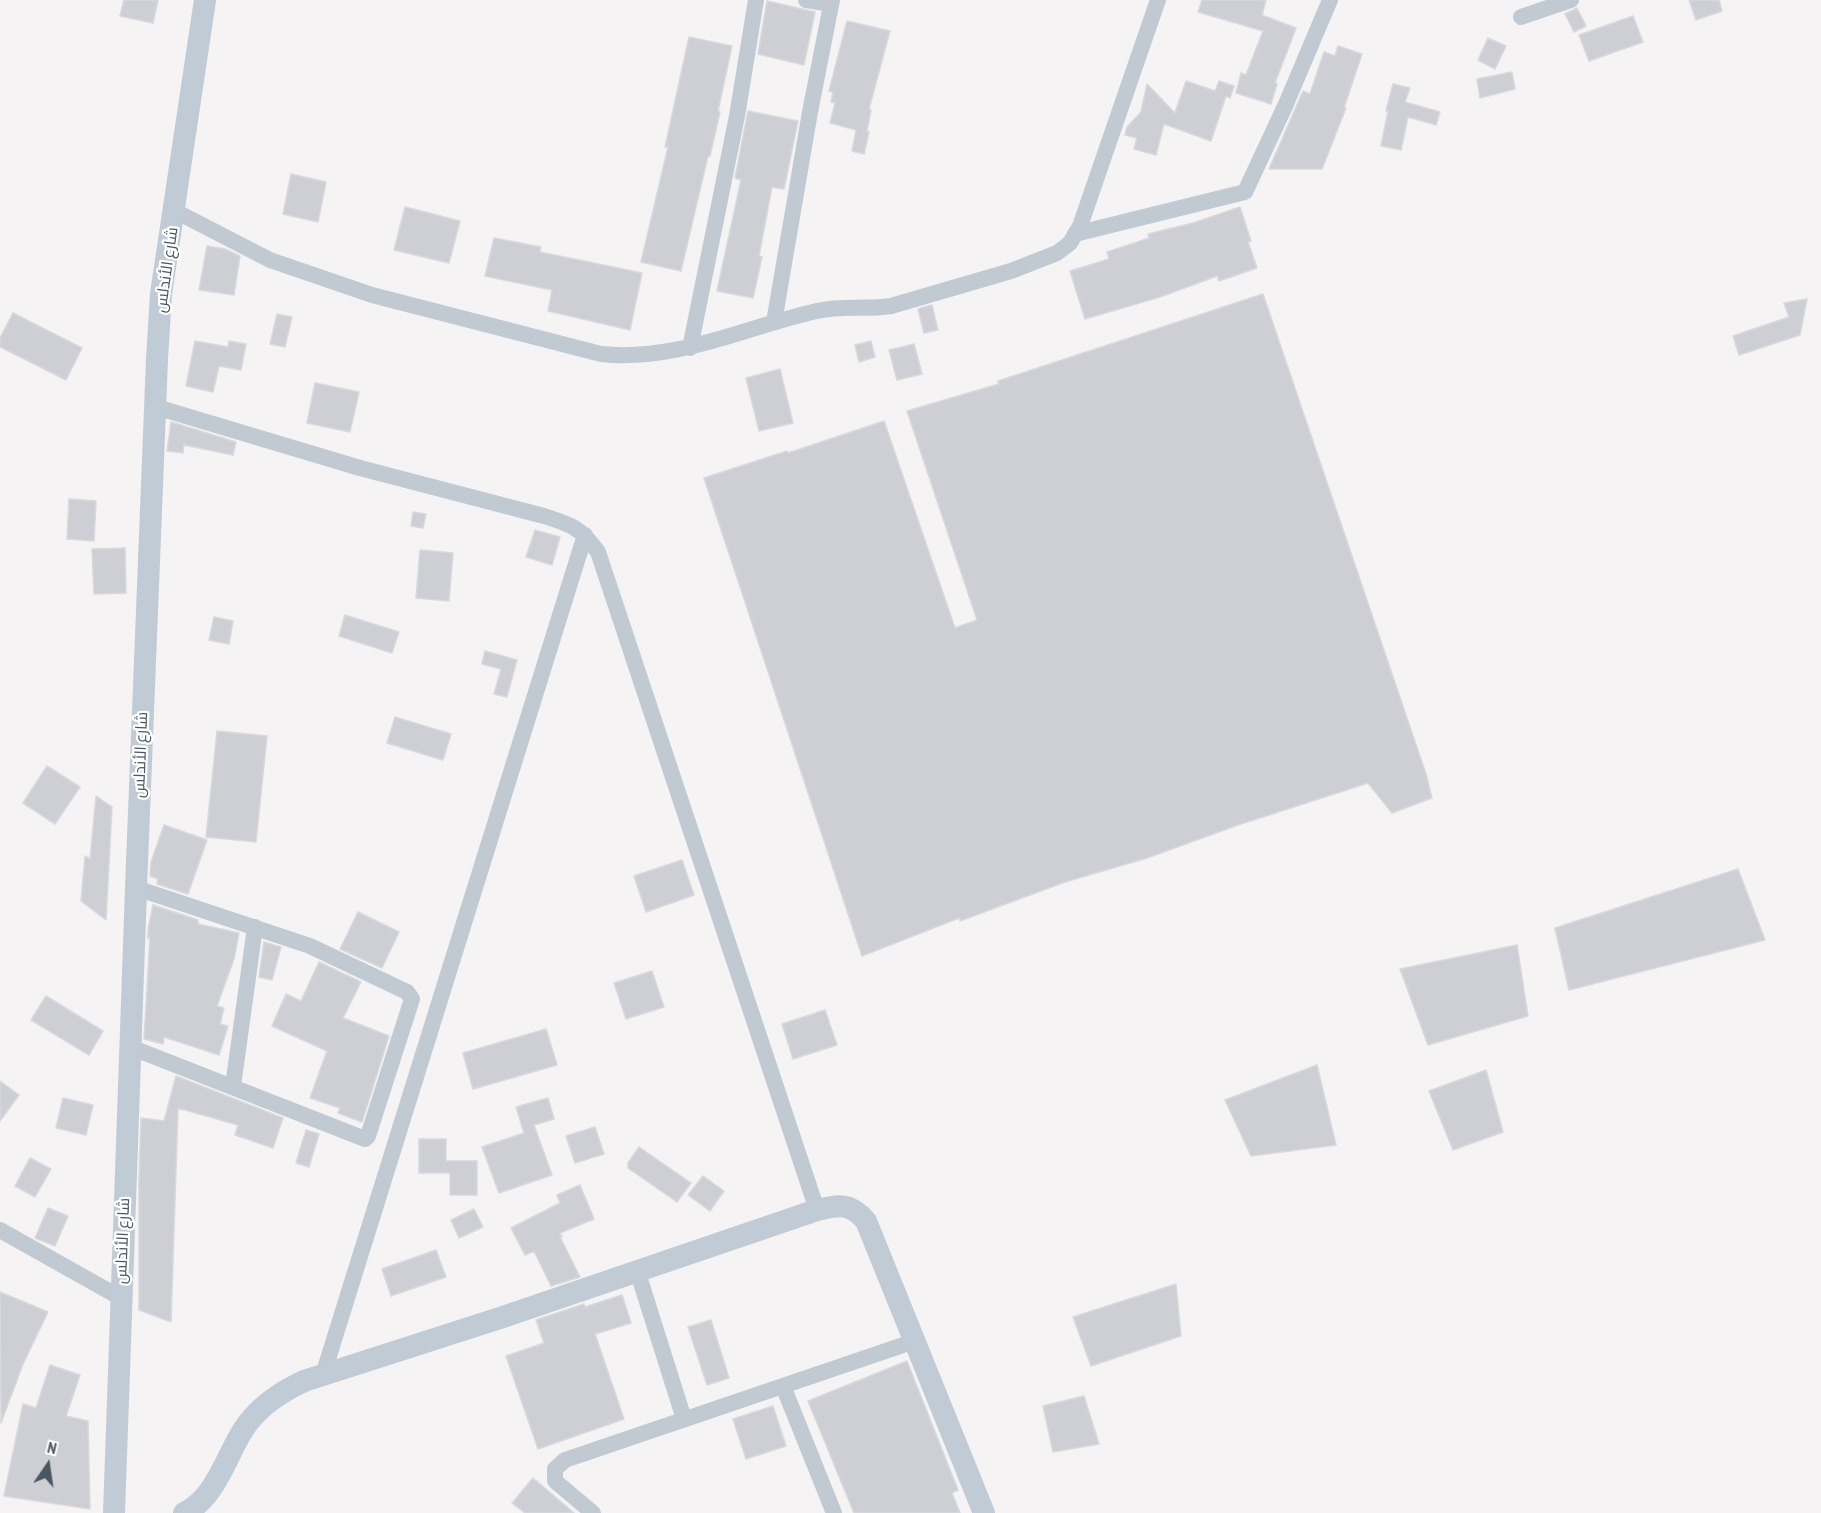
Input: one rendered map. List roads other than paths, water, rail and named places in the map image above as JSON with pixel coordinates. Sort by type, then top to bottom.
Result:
[{"type":"main road","name":"شارع الأندلس","points":[[114,1513],[157,360],[161,294],[205,0]]},
{"type":"main road","points":[[184,1513],[194,1508],[206,1495],[243,1429],[261,1408],[281,1392],[304,1381],[500,1318],[817,1210],[839,1205],[850,1208],[866,1221],[984,1513]]},
{"type":"street","points":[[690,348],[737,116],[756,0]]},
{"type":"street","points":[[774,322],[810,112],[832,2],[806,0]]},
{"type":"street","points":[[175,211],[270,260],[372,295],[602,354],[624,357],[652,355],[690,348],[774,322],[842,306],[875,308],[902,303],[1011,271],[1057,253],[1070,243],[1076,234],[1158,0]]},
{"type":"street","points":[[1076,234],[1245,192],[1286,104],[1330,0]]},
{"type":"street","points":[[1521,17],[1571,0]]},
{"type":"street","points":[[156,407],[360,468],[544,516],[567,524],[585,535],[597,552],[817,1210]]},
{"type":"street","points":[[323,1375],[585,535]]},
{"type":"street","points":[[130,1047],[367,1138],[412,999],[407,992],[310,946],[136,888]]},
{"type":"street","points":[[233,1086],[255,927]]},
{"type":"street","points":[[0,1230],[121,1298]]},
{"type":"street","points":[[637,1270],[684,1419]]},
{"type":"street","points":[[593,1513],[555,1481],[555,1469],[565,1460],[915,1341]]},
{"type":"street","points":[[783,1386],[834,1513]]}]
